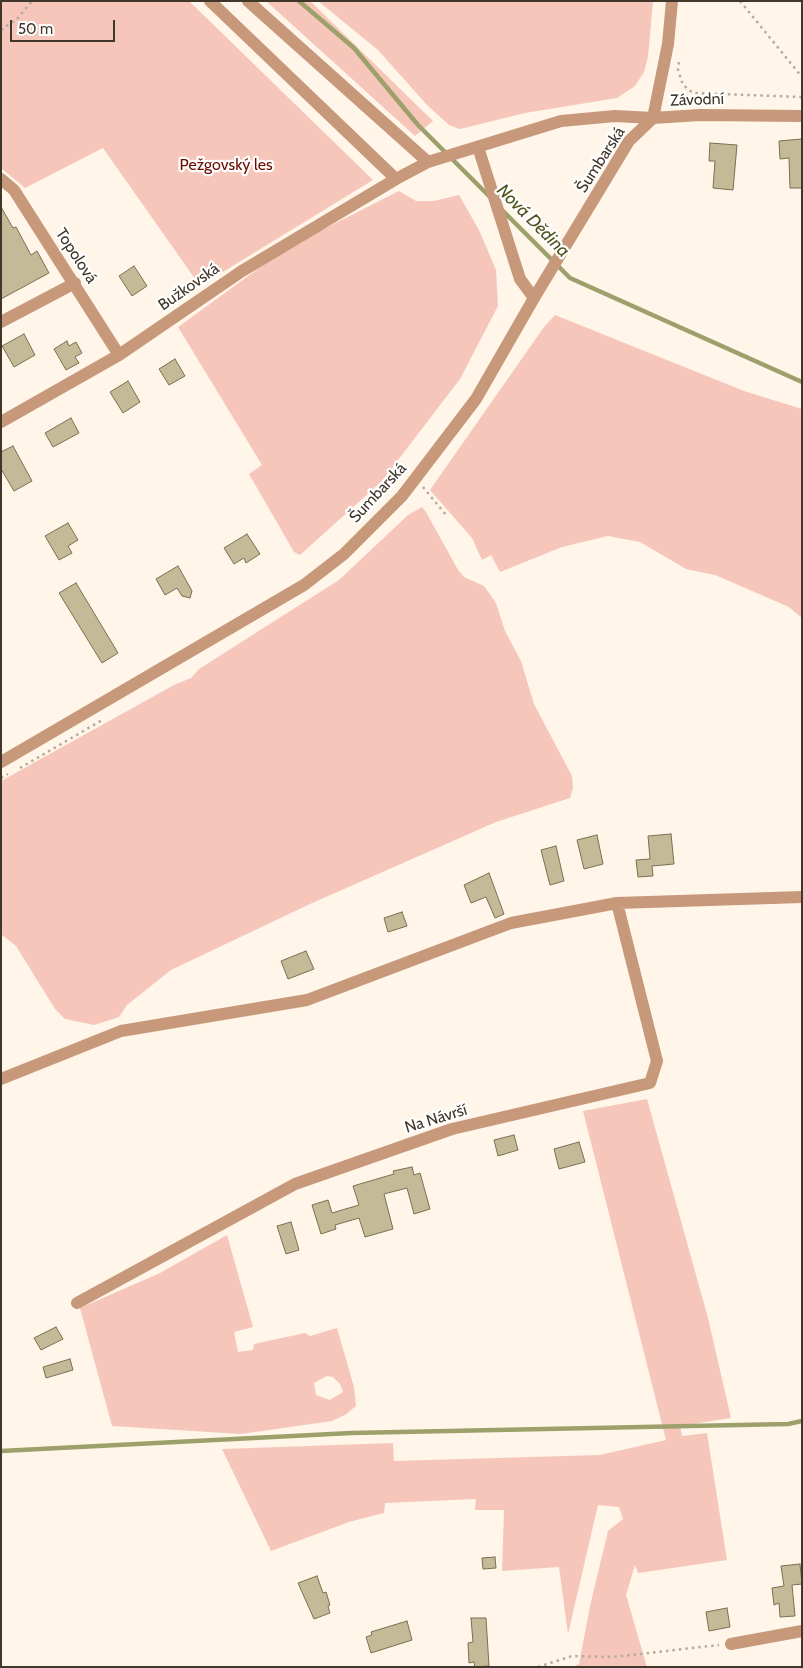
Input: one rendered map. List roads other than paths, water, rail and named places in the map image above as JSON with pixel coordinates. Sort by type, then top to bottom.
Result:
[{"type":"street","points":[[210,1],[396,179]]},
{"type":"street","points":[[248,1],[428,162]]},
{"type":"street","name":"Závodní","points":[[672,1],[668,44],[653,118],[700,115],[802,116]]},
{"type":"street","name":"Bužkovská","points":[[1,422],[119,355],[242,270],[428,162],[561,122],[615,116],[653,118]]},
{"type":"street","name":"Šumbarská","points":[[1,762],[304,585],[344,554],[402,496],[476,399],[534,298],[630,141],[653,118]]},
{"type":"street","points":[[478,146],[520,279],[534,298]]},
{"type":"street","name":"Topolová","points":[[1,179],[14,190],[75,283],[119,355]]},
{"type":"street","points":[[1,322],[75,283]]},
{"type":"street","points":[[1,1079],[121,1031],[307,1000],[511,923],[617,903],[802,897]]},
{"type":"street","name":"Na Návrší","points":[[77,1303],[295,1184],[452,1128],[650,1083],[657,1061],[617,903]]},
{"type":"street","points":[[731,1644],[802,1631]]},
{"type":"waterway","name":"Nová Dědina","points":[[299,1],[354,48],[418,125],[490,197]]},
{"type":"waterway","name":"Nová Dědina","points":[[502,210],[570,278],[802,382]]},
{"type":"waterway","points":[[1,1451],[351,1433],[788,1424],[802,1421]]},
{"type":"park label","name":"Pežgovský les","points":[[226,165]]}]
